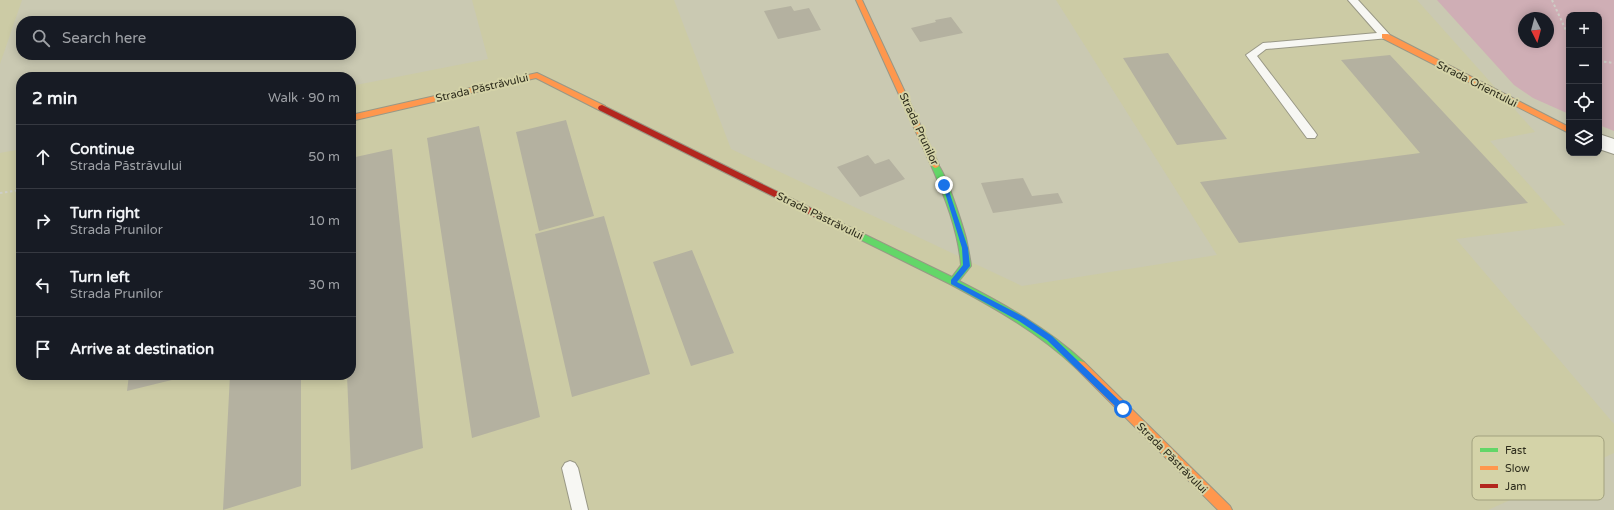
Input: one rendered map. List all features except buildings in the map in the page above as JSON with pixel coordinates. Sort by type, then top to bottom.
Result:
[{"type":"street","name":"Strada Prunilor","points":[[859,0],[944,185],[966,254],[966,266],[953,282]]},
{"type":"street","name":"Strada Orientului","points":[[1385,36],[1566,128]]},
{"type":"street","name":"Strada Păstrăvului","points":[[356,117],[537,75],[953,282],[1022,319],[1050,338],[1068,354],[1226,510]]},
{"type":"street","points":[[1602,142],[1614,147]]},
{"type":"lane","points":[[1353,0],[1385,36]]},
{"type":"lane","points":[[1312,135],[1251,55],[1263,46],[1385,36]]},
{"type":"lane","points":[[570,468],[580,510]]},
{"type":"path","points":[[1552,0],[1566,30]]},
{"type":"path","points":[[1602,61],[1614,63]]},
{"type":"path","points":[[0,193],[16,191]]},
{"type":"shaded area","points":[[0,0],[22,0],[16,16],[0,64]]},
{"type":"shaded area","points":[[472,0],[674,0],[731,149],[1022,286],[1217,255],[1056,0],[1417,0],[1535,132],[1490,141],[1565,225],[1456,239],[1614,424],[1614,453],[1604,458],[1604,436],[1472,436],[1472,500],[1510,500],[1488,510],[0,510],[0,153],[16,150],[16,380],[356,380],[356,85],[488,59]]},
{"type":"shaded area","points":[[1437,0],[1614,0],[1614,131],[1602,126],[1602,12],[1566,12],[1566,113],[1533,98],[1514,85]]},
{"type":"traffic: fast","points":[[935,165],[955,214],[965,253],[966,266],[953,282]]},
{"type":"traffic: fast","points":[[838,225],[1003,309],[1043,334],[1080,365]]},
{"type":"traffic: slow","points":[[859,0],[935,165]]},
{"type":"traffic: slow","points":[[1385,36],[1566,128]]},
{"type":"traffic: slow","points":[[356,117],[537,75],[602,108]]},
{"type":"traffic: slow","points":[[1080,365],[1226,510]]},
{"type":"traffic: jam","points":[[602,108],[838,225]]},
{"type":"route","points":[[944,185],[965,248],[966,266],[953,282],[1022,319],[1050,338],[1123,409]]}]
